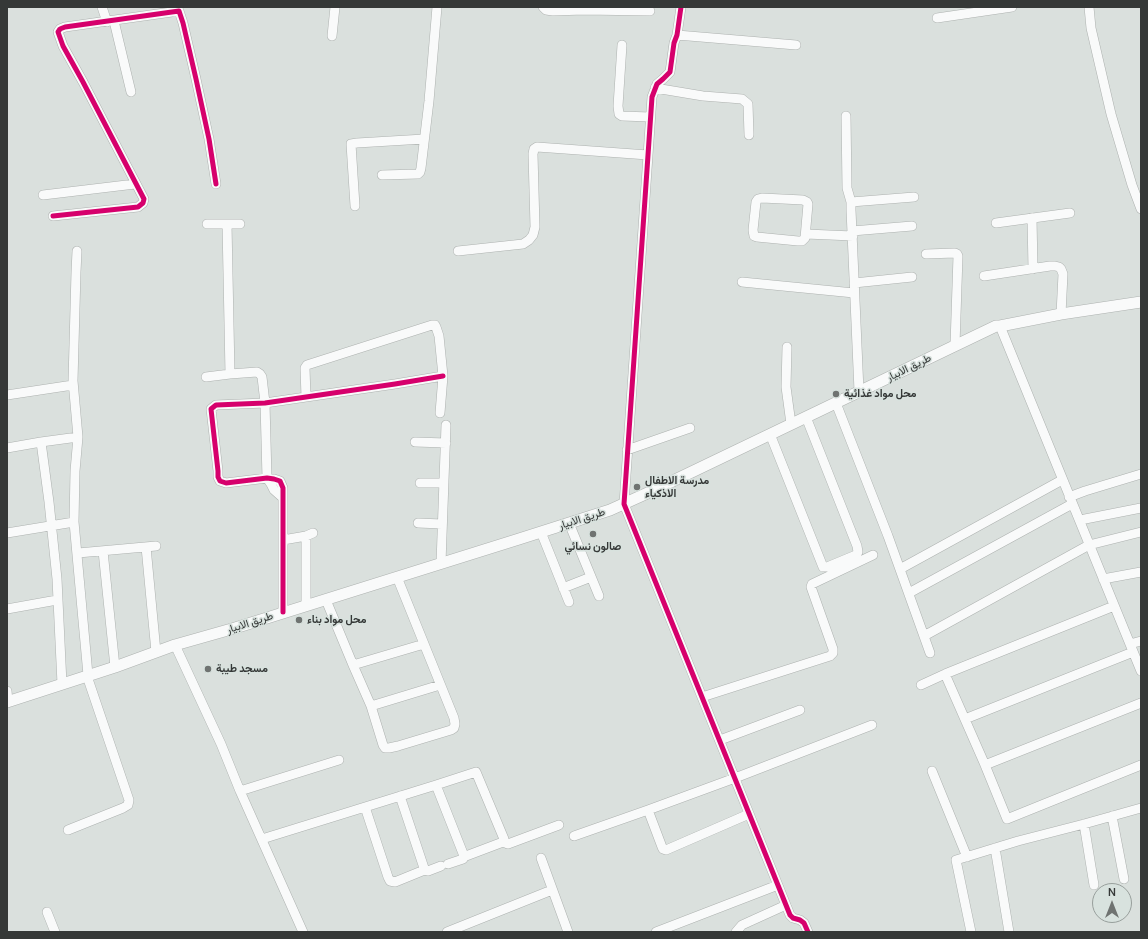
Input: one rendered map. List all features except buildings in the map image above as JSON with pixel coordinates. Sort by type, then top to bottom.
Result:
[{"type":"main road","name":"طريق الابيار","points":[[7,698],[62,684],[115,667],[175,645],[326,600],[599,514],[624,504],[996,326],[1061,314],[1141,302]]},
{"type":"street","points":[[102,7],[110,22],[131,92]]},
{"type":"street","points":[[332,36],[335,7]]},
{"type":"street","points":[[382,175],[418,174],[420,172],[429,101],[437,7]]},
{"type":"street","points":[[543,7],[546,10],[553,11],[650,11]]},
{"type":"street","points":[[681,7],[670,72],[656,84],[652,97],[624,504],[790,915],[804,923],[808,932]]},
{"type":"street","points":[[936,18],[1012,7]]},
{"type":"street","points":[[1089,7],[1091,28],[1112,114],[1132,185],[1141,209]]},
{"type":"street","points":[[53,216],[138,207],[143,203],[144,199],[63,46],[58,34],[62,28],[179,11],[182,18],[209,139],[216,184]]},
{"type":"street","points":[[677,36],[796,45]]},
{"type":"street","points":[[622,45],[618,106],[619,114],[622,116],[650,117]]},
{"type":"street","points":[[655,88],[703,96],[742,99],[748,104],[749,135]]},
{"type":"street","points":[[846,116],[847,188],[851,202],[859,391]]},
{"type":"street","points":[[355,206],[351,144],[357,142],[424,139]]},
{"type":"street","points":[[458,251],[523,244],[530,240],[535,227],[533,154],[534,149],[537,147],[648,155]]},
{"type":"street","points":[[43,194],[135,184]]},
{"type":"street","points":[[851,202],[914,197]]},
{"type":"street","points":[[758,199],[805,200],[808,204],[806,234],[805,238],[798,241],[754,236],[753,230],[756,202],[758,199]]},
{"type":"street","points":[[996,223],[1070,213]]},
{"type":"street","points":[[1032,218],[1033,269]]},
{"type":"street","points":[[207,224],[240,224]]},
{"type":"street","points":[[227,224],[230,374]]},
{"type":"street","points":[[806,234],[852,234],[912,226]]},
{"type":"street","points":[[68,830],[123,808],[128,805],[129,800],[88,675],[74,522],[75,471],[78,437],[73,385],[77,251]]},
{"type":"street","points":[[926,254],[955,253],[958,256],[955,345]]},
{"type":"street","points":[[984,276],[1055,266],[1061,269],[1063,274],[1061,314]]},
{"type":"street","points":[[854,284],[912,277]]},
{"type":"street","points":[[742,282],[854,293]]},
{"type":"street","points":[[306,397],[306,365],[430,325],[435,325],[440,346],[443,376],[440,413]]},
{"type":"street","points":[[1000,326],[1141,672]]},
{"type":"street","points":[[787,347],[786,386],[790,424]]},
{"type":"street","points":[[206,377],[257,372],[262,377],[265,403],[267,478]]},
{"type":"street","points":[[283,612],[283,488],[280,481],[267,478],[226,483],[220,481],[211,409],[212,407],[216,405],[265,403],[443,376]]},
{"type":"street","points":[[7,395],[73,385]]},
{"type":"street","points":[[836,403],[888,536],[930,653]]},
{"type":"street","points":[[770,434],[823,567],[828,567],[856,555],[858,552],[857,546],[806,417]]},
{"type":"street","points":[[441,563],[446,425]]},
{"type":"street","points":[[627,450],[690,428]]},
{"type":"street","points":[[7,448],[78,437]]},
{"type":"street","points":[[41,442],[57,579],[62,684]]},
{"type":"street","points":[[415,442],[446,443]]},
{"type":"street","points":[[909,593],[1085,491],[1141,474]]},
{"type":"street","points":[[900,569],[1062,480]]},
{"type":"street","points":[[420,483],[444,483]]},
{"type":"street","points":[[1080,520],[1141,508]]},
{"type":"street","points":[[7,533],[74,522]]},
{"type":"street","points":[[418,523],[442,524]]},
{"type":"street","points":[[569,523],[599,596]]},
{"type":"street","points":[[541,532],[569,602]]},
{"type":"street","points":[[924,636],[1089,545],[1141,532]]},
{"type":"street","points":[[284,540],[310,534],[306,606]]},
{"type":"street","points":[[78,553],[151,547],[156,652]]},
{"type":"street","points":[[103,550],[115,667]]},
{"type":"street","points":[[702,697],[830,656],[833,653],[833,649],[811,587],[812,584],[873,555]]},
{"type":"street","points":[[1103,579],[1141,572]]},
{"type":"street","points":[[326,600],[370,706],[383,744],[386,748],[398,746],[451,730],[454,728],[455,724],[454,718],[397,577]]},
{"type":"street","points":[[563,588],[591,577]]},
{"type":"street","points":[[7,609],[57,600]]},
{"type":"street","points":[[921,685],[1114,606]]},
{"type":"street","points":[[965,719],[1132,648],[1141,641]]},
{"type":"street","points":[[353,665],[424,644]]},
{"type":"street","points":[[175,645],[221,744],[240,791],[303,932]]},
{"type":"street","points":[[945,674],[1007,819],[1141,765]]},
{"type":"street","points":[[370,706],[440,685]]},
{"type":"street","points":[[985,765],[1141,703]]},
{"type":"street","points":[[720,740],[800,710]]},
{"type":"street","points":[[574,836],[735,778],[872,725]]},
{"type":"street","points":[[240,791],[339,760]]},
{"type":"street","points":[[932,771],[967,857]]},
{"type":"street","points":[[262,839],[477,772],[504,840],[503,842]]},
{"type":"street","points":[[436,785],[465,856]]},
{"type":"street","points":[[400,796],[424,868],[423,869]]},
{"type":"street","points":[[365,807],[390,881],[395,882],[422,871],[423,869]]},
{"type":"street","points":[[971,932],[956,860],[1018,840],[1141,808]]},
{"type":"street","points":[[648,810],[662,847],[666,850],[749,814]]},
{"type":"street","points":[[1112,816],[1124,879]]},
{"type":"street","points":[[1084,824],[1094,883]]},
{"type":"street","points":[[423,869],[428,871],[463,859],[465,856],[503,842],[508,844],[559,825]]},
{"type":"street","points":[[995,848],[1009,932]]},
{"type":"street","points":[[541,858],[568,932]]},
{"type":"street","points":[[656,932],[778,885]]},
{"type":"street","points":[[447,932],[552,890]]},
{"type":"street","points":[[736,932],[742,924],[786,905]]},
{"type":"street","points":[[47,912],[55,932]]},
{"type":"cycle path","points":[[681,7],[670,72],[657,84],[652,97],[624,504],[790,915],[804,923],[808,932]]},
{"type":"cycle path","points":[[53,216],[138,207],[143,203],[144,199],[63,46],[58,32],[60,29],[65,27],[179,11],[209,139],[216,184]]},
{"type":"cycle path","points":[[283,612],[283,488],[280,481],[267,478],[226,483],[220,481],[218,477],[211,409],[216,405],[265,403],[443,376]]},
{"type":"place","name":"محل مواد غذائية","points":[[836,394]]},
{"type":"place","name":"مدرسة الاطفال الاذكياء","points":[[637,487]]},
{"type":"place","name":"صالون نسائي","points":[[593,534]]},
{"type":"place","name":"محل مواد بناء","points":[[299,620]]},
{"type":"place","name":"مسجد طيبة","points":[[208,669]]}]
